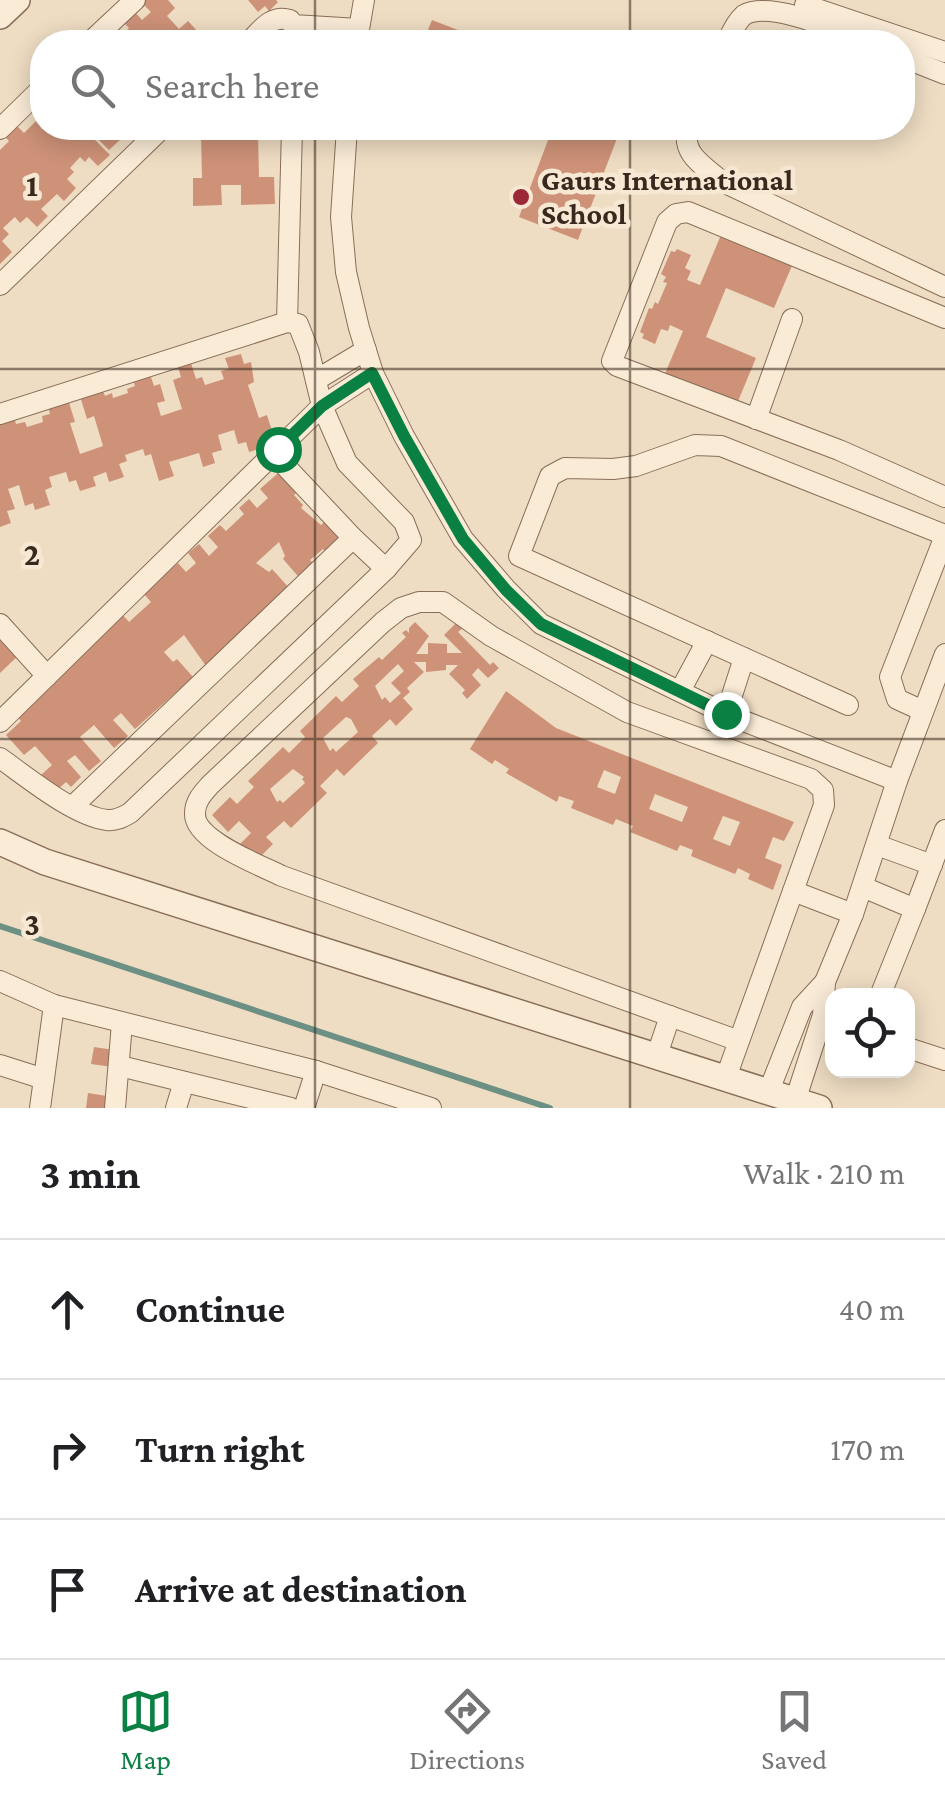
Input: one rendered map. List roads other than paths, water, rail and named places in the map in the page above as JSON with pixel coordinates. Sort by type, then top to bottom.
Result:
[{"type":"street","points":[[0,16],[18,0]]},
{"type":"street","points":[[103,30],[135,0]]},
{"type":"street","points":[[359,30],[364,0]]},
{"type":"street","points":[[790,0],[879,30]]},
{"type":"street","points":[[735,30],[745,14],[761,7],[787,10],[837,30]]},
{"type":"street","points":[[262,30],[273,19],[290,20],[293,30]]},
{"type":"street","points":[[915,42],[945,52]]},
{"type":"street","points":[[915,62],[945,74]]},
{"type":"street","points":[[0,129],[30,100]]},
{"type":"street","points":[[0,285],[150,140]]},
{"type":"street","points":[[287,322],[292,140]]},
{"type":"street","points":[[346,140],[340,217],[346,272],[372,373],[463,539],[506,590],[541,624],[680,692],[897,781]]},
{"type":"street","points":[[685,140],[690,154],[721,181],[945,286]]},
{"type":"street","points":[[945,318],[688,212],[676,214],[667,222],[612,361],[839,450],[945,497]]},
{"type":"street","points":[[756,419],[792,319]]},
{"type":"street","points":[[0,414],[287,322],[298,324],[322,406],[347,463],[407,530],[410,540],[386,569],[130,813],[119,819],[107,820],[72,806],[0,758]]},
{"type":"street","points":[[316,380],[366,350]]},
{"type":"street","points":[[0,722],[322,406],[372,373]]},
{"type":"street","points":[[848,705],[519,556],[550,476],[556,470],[636,466],[695,445],[721,446],[945,535],[890,677],[897,699],[923,712]]},
{"type":"street","points":[[274,453],[386,569]]},
{"type":"street","points":[[72,806],[353,538]]},
{"type":"street","points":[[725,1080],[824,805],[824,790],[811,779],[626,712],[491,636],[443,602],[419,602],[401,608],[383,622],[196,802],[194,817],[201,832],[282,876],[739,1041]]},
{"type":"street","points":[[0,624],[47,676]]},
{"type":"street","points":[[680,692],[707,641]]},
{"type":"street","points":[[0,842],[45,862],[807,1104],[825,982],[945,654]]},
{"type":"street","points":[[726,714],[744,658]]},
{"type":"street","points":[[883,988],[945,830]]},
{"type":"street","points":[[877,845],[932,864]]},
{"type":"street","points":[[862,887],[915,909]]},
{"type":"street","points":[[793,891],[853,914]]},
{"type":"street","points":[[0,981],[54,1005],[316,1071],[394,1101],[431,1108]]},
{"type":"street","points":[[768,1093],[802,1007],[825,982]]},
{"type":"street","points":[[40,1108],[54,1005]]},
{"type":"street","points":[[656,1058],[670,1016]]},
{"type":"street","points":[[115,1108],[122,1023]]},
{"type":"street","points":[[915,1050],[945,1060]]},
{"type":"street","points":[[0,1065],[44,1080]]},
{"type":"street","points":[[120,1066],[291,1108]]},
{"type":"street","points":[[304,1108],[316,1071]]},
{"type":"street","points":[[176,1108],[184,1082]]},
{"type":"waterway","points":[[0,926],[550,1108]]},
{"type":"place","name":"Gaurs International School","points":[[521,197]]}]
